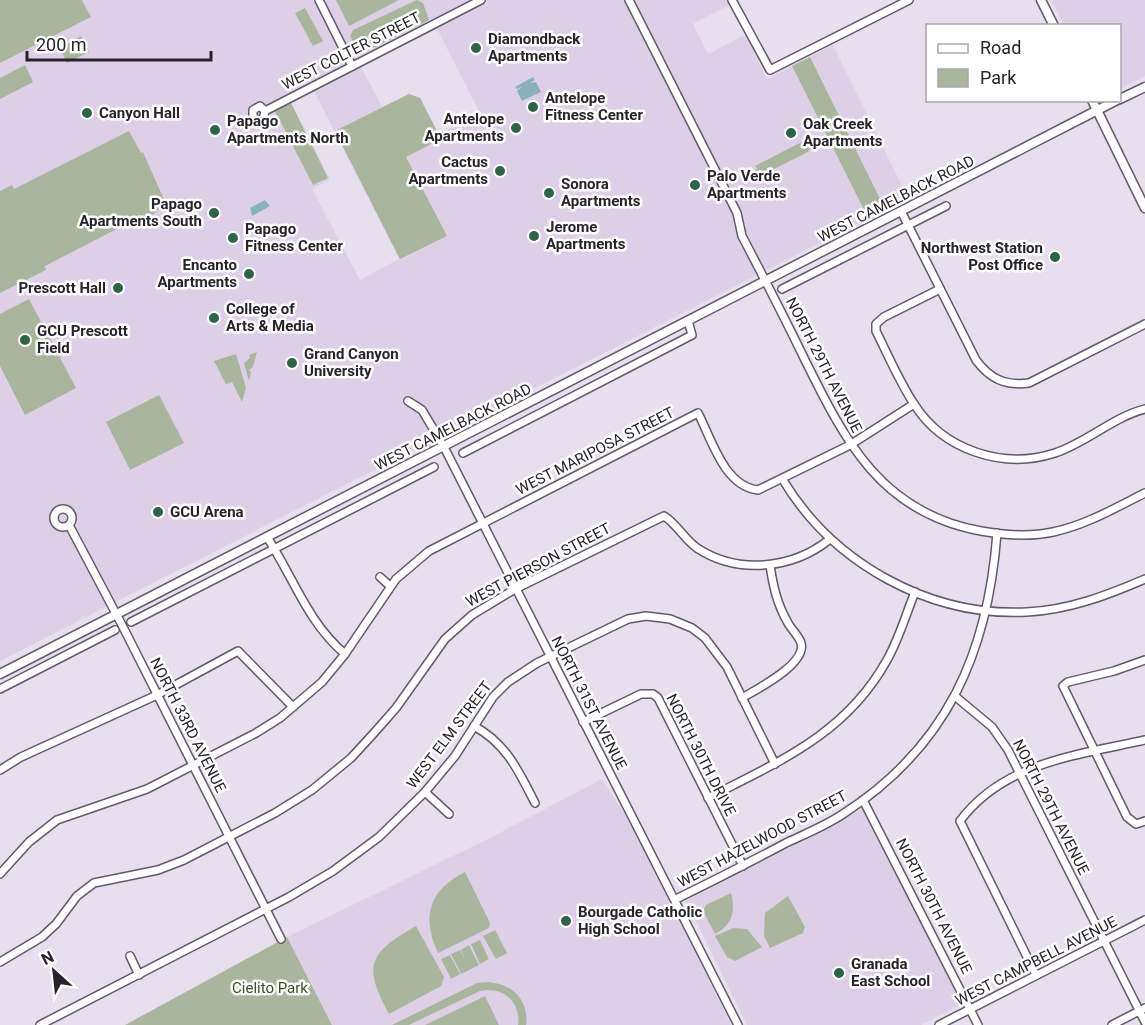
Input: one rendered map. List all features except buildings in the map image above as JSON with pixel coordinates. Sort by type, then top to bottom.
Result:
[{"type":"main road","points":[[1041,0],[1053,24]]},
{"type":"main road","name":"WEST CAMELBACK ROAD","points":[[1121,99],[1145,87]]},
{"type":"main road","points":[[1093,102],[1142,193],[1145,208]]},
{"type":"main road","name":"WEST CAMELBACK ROAD","points":[[0,674],[1114,102]]},
{"type":"street","points":[[319,0],[352,66]]},
{"type":"street","name":"WEST COLTER STREET","points":[[265,111],[481,0]]},
{"type":"street","name":"NORTH 29TH AVENUE","points":[[629,0],[737,213],[742,236],[831,413],[850,445],[884,486],[918,509],[952,525],[997,534],[1034,534],[1061,530],[1097,518],[1145,493]]},
{"type":"street","points":[[732,0],[770,70],[909,0]]},
{"type":"street","name":"WEST CAMELBACK ROAD","points":[[782,290],[946,206]]},
{"type":"street","points":[[901,211],[976,360],[990,376],[1012,384],[1029,383],[1145,324]]},
{"type":"street","points":[[940,289],[876,324],[876,331],[914,404],[932,426],[950,440],[975,452],[1005,458],[1029,458],[1054,453],[1145,409]]},
{"type":"street","name":"WEST CAMELBACK ROAD","points":[[463,453],[692,335],[688,321]]},
{"type":"street","points":[[563,386],[570,398]]},
{"type":"street","name":"NORTH 31ST AVENUE","points":[[408,401],[422,410],[444,447],[515,590],[676,899],[738,1025]]},
{"type":"street","name":"WEST MARIPOSA STREET","points":[[0,874],[29,842],[57,820],[132,796],[256,733],[293,707],[322,682],[345,654],[390,586],[429,551],[483,523],[698,413],[726,469],[737,482],[747,489],[758,490],[783,480],[850,445],[914,404]]},
{"type":"street","name":"WEST CAMELBACK ROAD","points":[[130,622],[434,467]]},
{"type":"street","points":[[783,480],[804,512],[830,539],[871,569],[915,592],[943,602],[988,610],[1027,612],[1065,607],[1110,595],[1145,579]]},
{"type":"street","points":[[356,492],[363,503]]},
{"type":"street","name":"WEST PIERSON STREET","points":[[0,962],[25,949],[49,931],[77,896],[94,883],[158,870],[230,837],[312,790],[351,758],[396,708],[445,639],[472,615],[515,590],[664,516],[685,538],[710,555],[738,564],[771,565],[807,554],[830,539]]},
{"type":"street","name":"NORTH 33RD AVENUE","points":[[69,525],[281,939]]},
{"type":"street","points":[[956,697],[975,653],[988,610],[997,534]]},
{"type":"street","points":[[267,537],[312,618],[324,634],[345,654]]},
{"type":"street","points":[[771,565],[778,603],[801,643],[801,650],[798,657],[781,673],[742,698],[775,764]]},
{"type":"street","points":[[193,575],[199,587]]},
{"type":"street","points":[[380,577],[390,586]]},
{"type":"street","points":[[708,798],[775,764],[821,737],[861,699],[889,658],[915,592]]},
{"type":"street","name":"WEST ELM STREET","points":[[40,1025],[309,886],[352,858],[379,837],[425,792],[499,690],[518,674],[549,656],[627,619],[646,616],[670,619],[692,628],[713,646],[742,698]]},
{"type":"street","points":[[0,689],[115,630]]},
{"type":"street","points":[[0,770],[21,757],[157,695],[238,651],[293,707]]},
{"type":"street","points":[[1145,660],[1114,671],[1068,682],[1063,686],[1127,817],[1136,824],[1145,821]]},
{"type":"street","points":[[21,663],[28,675]]},
{"type":"street","name":"NORTH 30TH DRIVE","points":[[583,722],[641,693],[654,694],[742,866]]},
{"type":"street","name":"NORTH 29TH AVENUE","points":[[956,697],[992,727],[1019,772],[1104,941],[1142,1009],[1145,1022]]},
{"type":"street","name":"WEST HAZELWOOD STREET","points":[[676,899],[827,824],[863,800],[921,748],[956,697]]},
{"type":"street","points":[[474,726],[494,738],[510,755],[535,803]]},
{"type":"street","points":[[1036,975],[960,821],[987,795],[1019,772],[1072,755],[1145,740]]},
{"type":"street","points":[[425,792],[449,814]]},
{"type":"street","name":"NORTH 30TH AVENUE","points":[[863,800],[978,1025]]},
{"type":"street","name":"WEST CAMPBELL AVENUE","points":[[939,1025],[1145,920]]},
{"type":"street","points":[[130,956],[140,975]]},
{"type":"street","points":[[1112,1025],[1142,1009]]},
{"type":"shaded area","name":"Grand Canyon University","points":[[82,0],[727,0],[729,5],[693,24],[708,54],[745,35],[767,79],[833,45],[908,198],[0,661],[0,63],[91,17]],"holes":[[[437,29],[480,113],[439,134],[420,98],[409,94],[382,107],[361,67]],[[314,91],[399,259],[360,280],[312,189],[330,179],[291,103]]]},
{"type":"shaded area","points":[[1051,0],[1145,0],[1145,76],[1121,88],[1121,24],[1063,24]]},
{"type":"shaded area","points":[[533,77],[535,80],[530,83],[536,82],[541,92],[522,101],[517,91],[522,87],[517,89],[515,87]]},
{"type":"shaded area","points":[[265,200],[270,206],[252,216],[250,208]]},
{"type":"shaded area","points":[[602,779],[629,821],[731,1025],[332,1025],[287,937],[492,837]]},
{"type":"shaded area","points":[[862,809],[960,996],[960,1005],[921,1025],[747,1025],[686,901]]},
{"type":"green space","points":[[0,0],[82,0],[91,17],[0,63]]},
{"type":"green space","points":[[336,0],[399,0],[349,26]]},
{"type":"green space","points":[[417,0],[423,3],[429,20],[359,55],[350,36],[353,30]]},
{"type":"green space","points":[[305,8],[323,41],[313,46],[295,13]]},
{"type":"green space","points":[[81,36],[89,52],[67,63],[60,48]]},
{"type":"green space","points":[[810,57],[882,203],[865,212],[792,66]]},
{"type":"green space","points":[[25,65],[33,82],[0,99],[0,78]]},
{"type":"green space","points":[[409,94],[420,98],[441,139],[406,157],[447,236],[400,259],[335,131]]},
{"type":"green space","points":[[291,103],[328,178],[313,185],[275,111]]},
{"type":"green space","points":[[129,131],[141,153],[143,152],[165,202],[150,216],[138,218],[45,266],[46,270],[0,293],[0,191],[12,185],[14,189]]},
{"type":"green space","points":[[811,137],[813,145],[808,152],[752,180],[749,173],[757,169],[755,166]]},
{"type":"green space","name":"GCU Prescott Field","points":[[29,299],[76,388],[25,415],[0,366],[0,314]]},
{"type":"green space","points":[[257,352],[253,367],[249,370],[251,372],[249,381],[244,363],[250,358],[249,355]]},
{"type":"green space","points":[[236,354],[246,388],[242,402],[232,382],[226,384],[214,361]]},
{"type":"green space","points":[[159,395],[184,443],[130,470],[106,422]]},
{"type":"green space","points":[[465,872],[490,923],[489,928],[438,953],[430,927],[432,905],[443,887]]},
{"type":"green space","points":[[731,893],[733,912],[729,922],[715,934],[703,911],[706,905]]},
{"type":"green space","points":[[788,896],[805,927],[803,933],[770,948],[764,936],[765,913]]},
{"type":"green space","points":[[416,926],[444,977],[441,986],[389,1014],[375,983],[373,972],[375,962],[388,944]]},
{"type":"green space","points":[[733,928],[747,929],[762,947],[735,961],[727,957],[715,936]]},
{"type":"green space","points":[[495,930],[507,953],[496,959],[483,936]]},
{"type":"green space","name":"Cielito Park","points":[[287,937],[332,1025],[125,1025]]},
{"type":"green space","points":[[480,940],[489,959],[480,964],[471,944]]},
{"type":"green space","points":[[469,945],[479,965],[461,974],[451,954],[460,950],[465,959],[461,950]]},
{"type":"green space","points":[[450,955],[460,974],[451,979],[441,959]]},
{"type":"green space","points":[[477,983],[504,985],[517,994],[525,1007],[526,1025],[518,1025],[517,1009],[509,998],[503,993],[488,990],[480,991],[409,1025],[392,1025]]},
{"type":"green space","points":[[485,996],[499,1025],[425,1025]]},
{"type":"place","name":"Diamondback Apartments","points":[[476,48]]},
{"type":"place","name":"Antelope Fitness Center","points":[[533,107]]},
{"type":"place","name":"Canyon Hall","points":[[87,113]]},
{"type":"place","name":"Antelope Apartments","points":[[516,128]]},
{"type":"place","name":"Papago Apartments North","points":[[215,130]]},
{"type":"place","name":"Oak Creek Apartments","points":[[791,133]]},
{"type":"place","name":"Cactus Apartments","points":[[500,171]]},
{"type":"place","name":"Palo Verde Apartments","points":[[695,185]]},
{"type":"place","name":"Sonora Apartments","points":[[549,193]]},
{"type":"place","name":"Papago Apartments South","points":[[214,213]]},
{"type":"place","name":"Jerome Apartments","points":[[534,236]]},
{"type":"place","name":"Papago Fitness Center","points":[[233,238]]},
{"type":"place","name":"Northwest Station Post Office","points":[[1055,257]]},
{"type":"place","name":"Encanto Apartments","points":[[249,274]]},
{"type":"place","name":"Prescott Hall","points":[[118,288]]},
{"type":"place","name":"College of Arts & Media","points":[[214,318]]},
{"type":"place","name":"GCU Prescott Field","points":[[25,340]]},
{"type":"place","name":"Grand Canyon University","points":[[292,363]]},
{"type":"place","name":"GCU Arena","points":[[158,512]]},
{"type":"place","name":"Bourgade Catholic High School","points":[[566,921]]},
{"type":"place","name":"Granada East School","points":[[839,973]]}]
